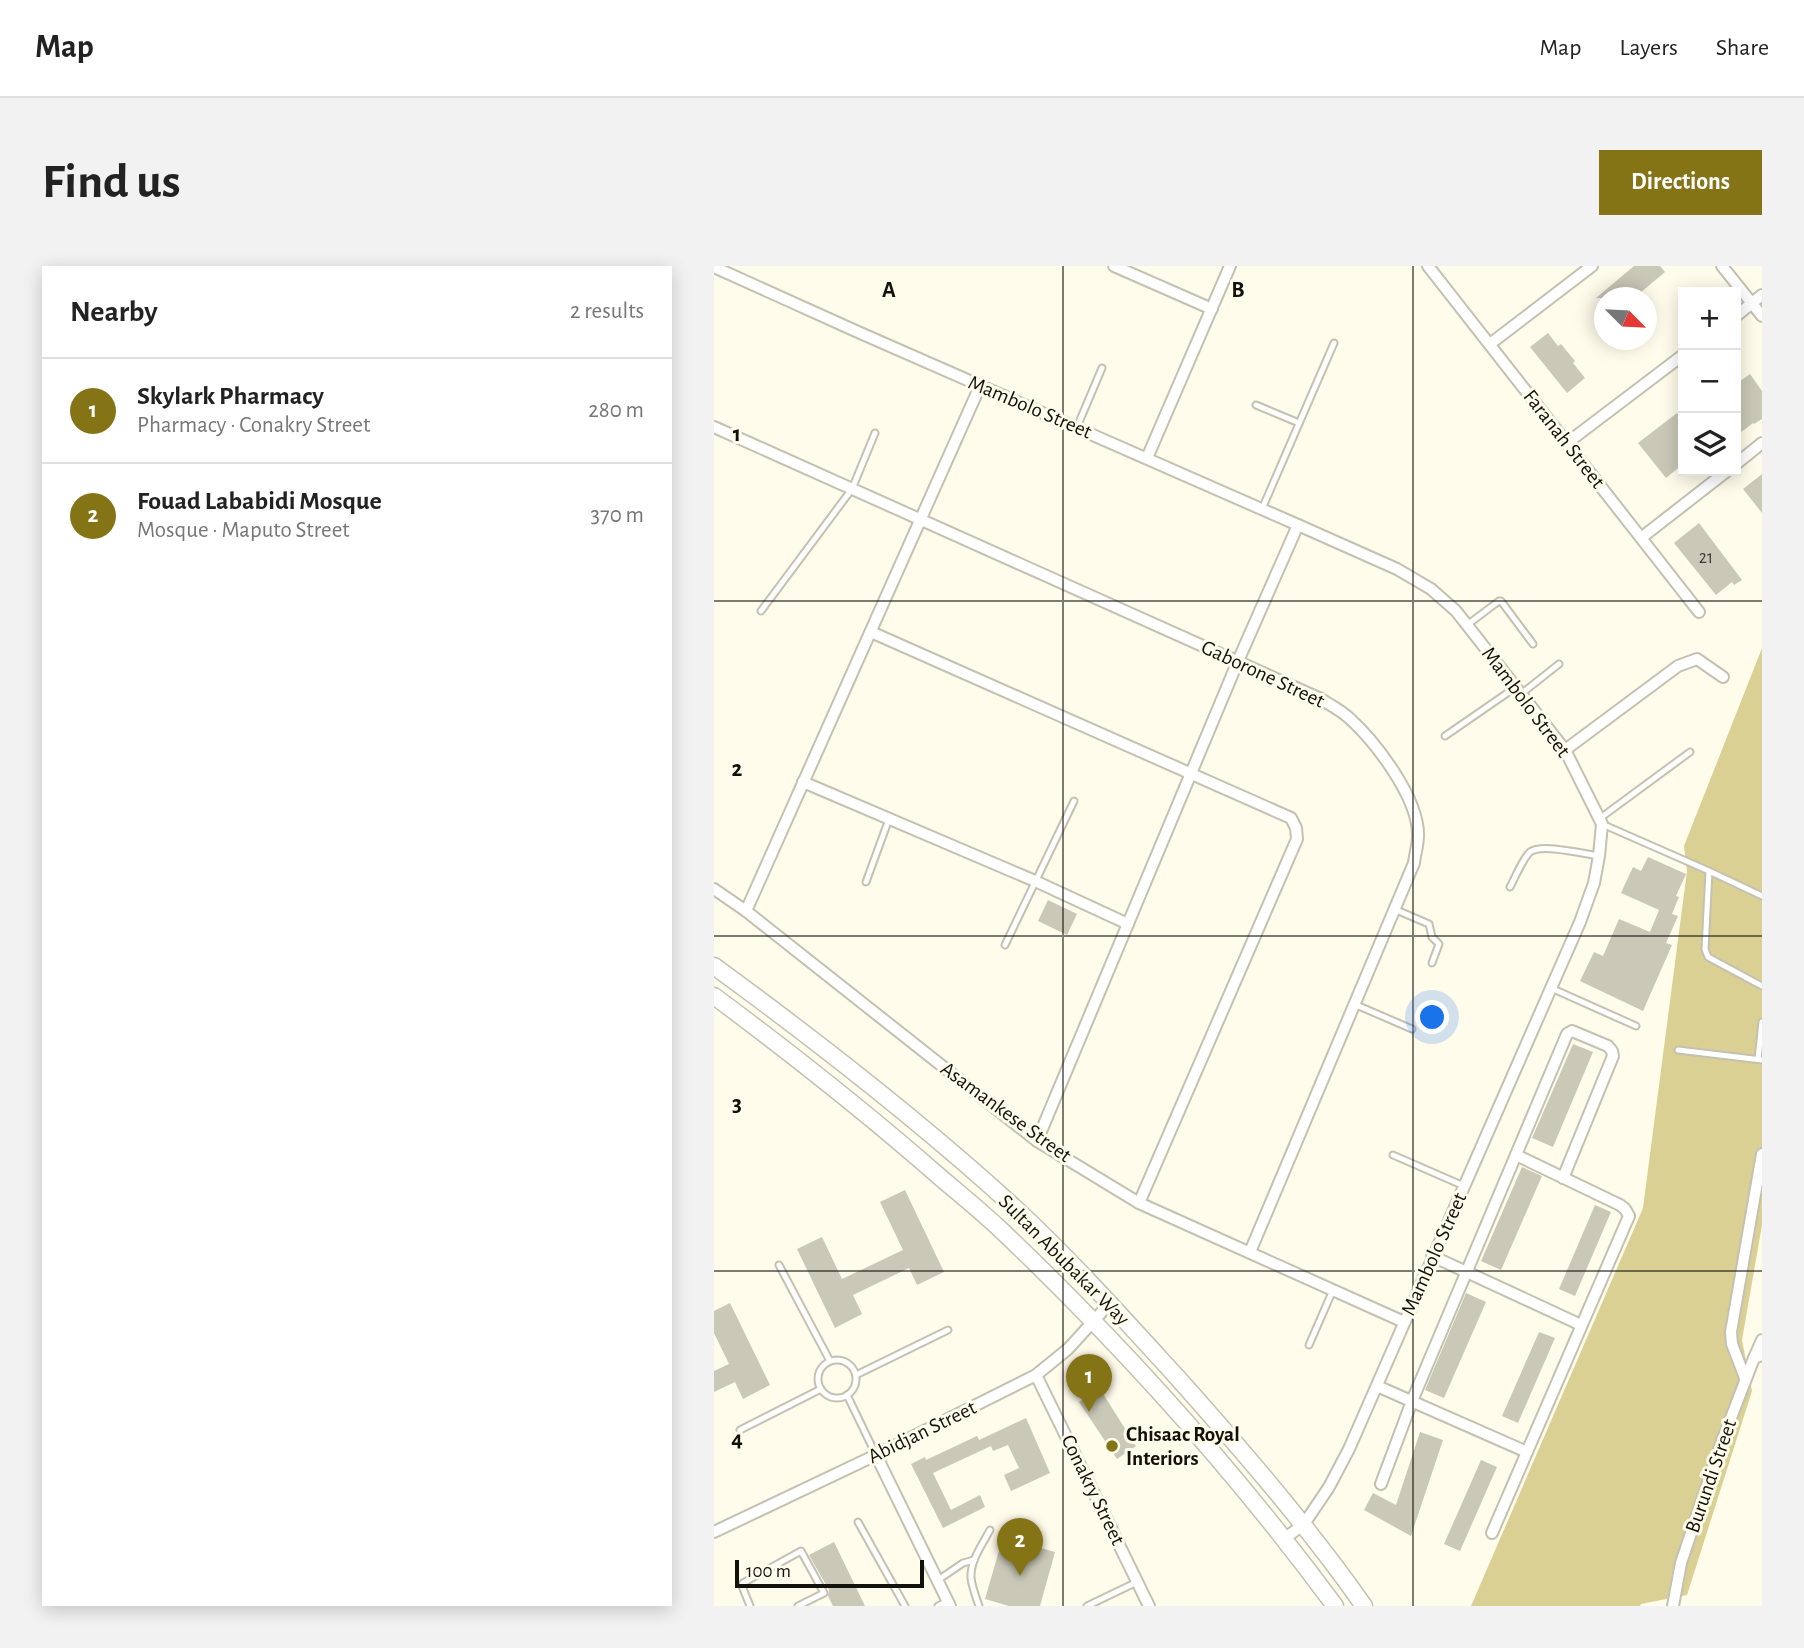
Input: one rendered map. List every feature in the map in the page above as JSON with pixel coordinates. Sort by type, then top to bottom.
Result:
[{"type":"main road","name":"Sultan Abubakar Way","points":[[714,966],[824,1047],[925,1129],[1016,1209],[1110,1303],[1226,1432],[1304,1524],[1364,1606]]},
{"type":"main road","name":"Sultan Abubakar Way","points":[[714,996],[808,1066],[999,1229],[1093,1322],[1208,1448],[1284,1539],[1335,1606]]},
{"type":"street","points":[[1114,266],[1212,309]]},
{"type":"street","points":[[1147,458],[1230,266]]},
{"type":"street","name":"Faranah Street","points":[[1428,266],[1699,612]]},
{"type":"street","points":[[1490,344],[1591,266]]},
{"type":"street","points":[[1722,266],[1762,316]]},
{"type":"street","name":"Mambolo Street","points":[[714,267],[1397,569],[1431,589],[1456,611],[1565,750],[1601,822],[1594,883],[1580,922],[1377,1386],[1329,1487],[1304,1524],[1284,1539]]},
{"type":"street","points":[[1741,312],[1762,295]]},
{"type":"street","points":[[1567,443],[1678,359]]},
{"type":"street","points":[[746,911],[980,386]]},
{"type":"street","name":"Gaborone Street","points":[[714,427],[1321,699],[1347,716],[1375,746],[1397,777],[1413,808],[1419,835],[1414,863],[1250,1252]]},
{"type":"street","points":[[1741,460],[1762,443]]},
{"type":"street","points":[[1641,538],[1721,476]]},
{"type":"street","points":[[1037,1141],[1238,661],[1298,525]]},
{"type":"street","points":[[871,632],[1291,818],[1296,828],[1297,839],[1139,1203]]},
{"type":"street","points":[[1565,750],[1689,660],[1697,659],[1723,677]]},
{"type":"street","points":[[803,782],[1035,881],[1128,924]]},
{"type":"street","name":"Asamankese Street","points":[[714,889],[746,911],[1037,1141],[1139,1203],[1404,1322]]},
{"type":"street","points":[[1381,1484],[1412,1401],[1567,1034],[1572,1031],[1608,1046],[1613,1056],[1563,1178]]},
{"type":"street","points":[[1745,1378],[1732,1344],[1731,1332],[1762,1154]]},
{"type":"street","points":[[1492,1533],[1629,1216],[1620,1205],[1516,1155]]},
{"type":"street","points":[[1432,1256],[1581,1325]]},
{"type":"street","name":"Abidjan Street","points":[[714,1532],[1036,1375],[1068,1349],[1110,1303]]},
{"type":"street","name":"Burundi Street","points":[[1673,1606],[1681,1563],[1721,1444],[1745,1378],[1758,1356],[1762,1340]]},
{"type":"street","name":"Conakry Street","points":[[1036,1375],[1149,1606]]},
{"type":"street","points":[[1377,1386],[1527,1452]]},
{"type":"street","points":[[876,1455],[938,1580],[946,1604]]},
{"type":"lane","points":[[1262,509],[1334,343]]},
{"type":"lane","points":[[1077,427],[1102,368]]},
{"type":"lane","points":[[1256,405],[1299,424]]},
{"type":"lane","points":[[761,611],[852,489],[875,433]]},
{"type":"lane","points":[[1467,625],[1501,601],[1533,643]]},
{"type":"lane","points":[[1445,736],[1559,664]]},
{"type":"lane","points":[[1690,752],[1601,822],[1762,896]]},
{"type":"lane","points":[[1005,945],[1074,802]]},
{"type":"lane","points":[[866,881],[889,819]]},
{"type":"lane","points":[[1510,887],[1529,853],[1538,849],[1599,856]]},
{"type":"lane","points":[[1709,871],[1705,949],[1708,957],[1762,986]]},
{"type":"lane","points":[[1394,909],[1429,924],[1432,937],[1439,944],[1432,963]]},
{"type":"lane","points":[[1551,988],[1636,1026]]},
{"type":"lane","points":[[1354,1004],[1412,1029]]},
{"type":"lane","points":[[1678,1049],[1760,1060],[1762,1022]]},
{"type":"lane","points":[[1393,1155],[1464,1186]]},
{"type":"lane","points":[[779,1265],[830,1361]]},
{"type":"lane","points":[[1309,1345],[1333,1290]]},
{"type":"lane","points":[[856,1375],[948,1330]]},
{"type":"lane","points":[[841,1360],[848,1363],[856,1375],[853,1390],[840,1398],[826,1395],[818,1382],[821,1368],[830,1361],[841,1360]]},
{"type":"lane","points":[[740,1430],[821,1389]]},
{"type":"lane","points":[[847,1395],[876,1455]]},
{"type":"lane","points":[[858,1522],[905,1606]]},
{"type":"lane","points":[[979,1606],[971,1580],[974,1560],[990,1530]]},
{"type":"lane","points":[[750,1606],[743,1583],[801,1551],[824,1593],[798,1606]]},
{"type":"lane","points":[[938,1580],[963,1563],[974,1560]]},
{"type":"lane","points":[[1087,1606],[1138,1582]]},
{"type":"shaded area","points":[[1762,648],[1762,1225],[1742,1340],[1752,1391],[1687,1595],[1640,1606],[1471,1606],[1643,1208],[1687,871],[1684,846]]},
{"type":"building","points":[[1634,266],[1660,266],[1665,272],[1647,287],[1609,287]]},
{"type":"building","points":[[1548,333],[1575,361],[1573,363],[1585,378],[1567,393],[1530,347]]},
{"type":"building","points":[[1750,374],[1762,391],[1762,419],[1741,432],[1741,413],[1741,380]]},
{"type":"building","points":[[1678,414],[1678,468],[1666,478],[1638,443]]},
{"type":"building","points":[[1762,474],[1762,513],[1743,489]]},
{"type":"building","points":[[1699,523],[1742,580],[1734,585],[1732,582],[1716,595],[1674,543]]},
{"type":"building","points":[[1648,857],[1686,874],[1676,896],[1679,897],[1672,914],[1678,916],[1666,943],[1672,945],[1643,1011],[1580,981],[1594,952],[1603,956],[1619,919],[1650,932],[1659,910],[1621,893],[1633,867],[1641,871]]},
{"type":"building","points":[[1048,900],[1077,914],[1067,935],[1038,921]]},
{"type":"building","points":[[1573,1044],[1593,1052],[1553,1147],[1532,1138]]},
{"type":"building","points":[[1522,1167],[1542,1176],[1501,1270],[1481,1261]]},
{"type":"building","points":[[905,1190],[944,1272],[917,1285],[909,1268],[853,1295],[862,1314],[835,1328],[797,1249],[822,1237],[842,1279],[903,1250],[880,1202]]},
{"type":"building","points":[[1595,1205],[1611,1212],[1575,1296],[1559,1289]]},
{"type":"building","points":[[1466,1293],[1486,1302],[1444,1398],[1425,1390]]},
{"type":"building","points":[[730,1303],[770,1385],[743,1399],[735,1382],[714,1392],[714,1371],[729,1364],[714,1333],[714,1311]]},
{"type":"building","points":[[1539,1332],[1555,1338],[1518,1423],[1502,1416]]},
{"type":"building","points":[[1100,1389],[1136,1446],[1117,1459],[1079,1402]]},
{"type":"building","points":[[1026,1418],[1050,1473],[1011,1491],[1004,1475],[1019,1468],[1008,1445],[993,1451],[991,1446],[933,1473],[951,1510],[980,1495],[985,1507],[943,1528],[911,1464],[925,1457],[926,1460],[977,1436],[979,1440]]},
{"type":"building","points":[[1420,1432],[1443,1440],[1411,1536],[1364,1510],[1373,1493],[1396,1505]]},
{"type":"building","points":[[1481,1460],[1497,1467],[1460,1551],[1444,1544]]},
{"type":"building","points":[[1003,1537],[1055,1552],[1040,1606],[1009,1606],[985,1599]]},
{"type":"building","points":[[834,1542],[865,1606],[833,1606],[828,1596],[829,1590],[809,1555]]},
{"type":"place","name":"Skylark Pharmacy","points":[[1089,1412]]},
{"type":"place","name":"Chisaac Royal Interiors","points":[[1112,1446]]},
{"type":"place","name":"Fouad Lababidi Mosque","points":[[1020,1576]]}]
